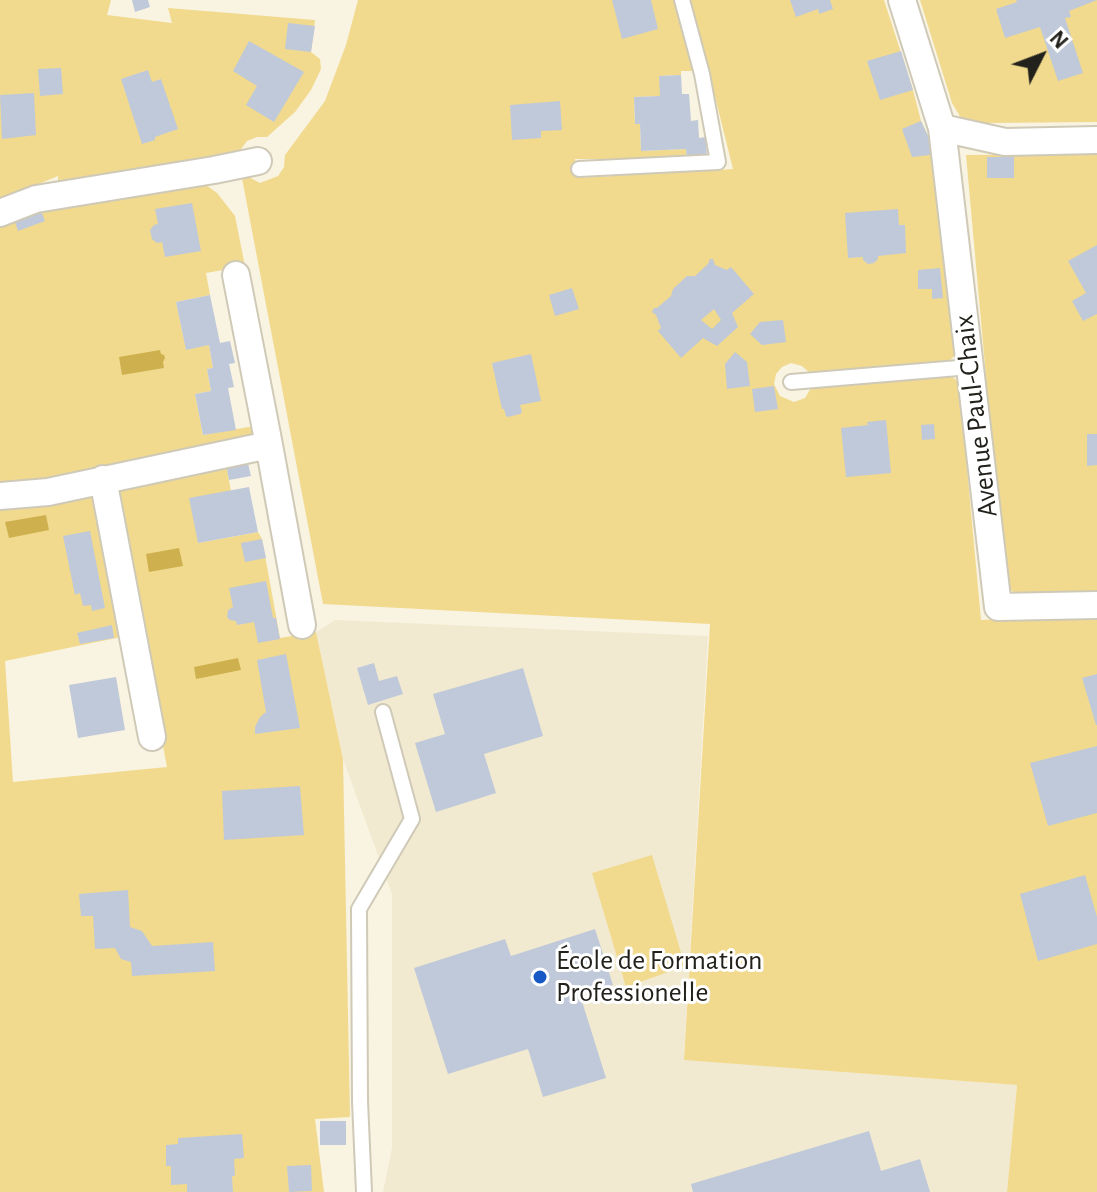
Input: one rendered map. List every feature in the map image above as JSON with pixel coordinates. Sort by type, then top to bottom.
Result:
[{"type":"street","name":"Avenue Paul-Chaix","points":[[902,0],[942,128],[998,607],[1097,605]]},
{"type":"street","points":[[942,128],[1005,142],[1097,140]]},
{"type":"street","points":[[0,213],[36,199],[258,161]]},
{"type":"street","points":[[236,275],[302,625]]},
{"type":"street","points":[[0,496],[48,492],[269,445]]},
{"type":"street","points":[[103,479],[152,737]]},
{"type":"lane","points":[[579,169],[718,162],[702,74],[682,0]]},
{"type":"lane","points":[[791,382],[970,367]]},
{"type":"lane","points":[[364,1192],[359,909],[412,819],[383,712]]},
{"type":"shaded area","points":[[0,0],[111,0],[107,15],[172,23],[168,8],[315,20],[311,52],[320,59],[321,69],[295,112],[267,137],[247,141],[238,158],[58,189],[58,176],[0,200]]},
{"type":"shaded area","points":[[358,0],[675,0],[693,71],[660,76],[660,96],[634,97],[635,124],[640,124],[641,151],[686,149],[687,159],[575,159],[578,178],[733,169],[691,0],[884,0],[921,121],[938,149],[956,354],[950,360],[810,373],[802,366],[791,363],[776,374],[774,384],[780,396],[794,402],[805,398],[811,388],[951,376],[959,382],[981,620],[1097,615],[1097,1192],[1007,1192],[1017,1085],[684,1060],[710,624],[323,604],[241,173],[260,183],[278,176],[284,167],[285,155],[325,101],[346,45]]},
{"type":"shaded area","points":[[920,0],[1097,0],[1097,122],[986,123],[961,118],[952,103]]},
{"type":"shaded area","points":[[1097,154],[1097,598],[1025,600],[1005,586],[966,155]]},
{"type":"shaded area","points":[[198,179],[217,193],[235,216],[245,266],[206,273],[210,295],[176,302],[186,349],[209,345],[213,368],[207,369],[211,391],[195,394],[203,435],[254,426],[254,434],[246,441],[109,468],[25,483],[0,483],[0,224],[40,208]]},
{"type":"shaded area","points":[[160,350],[165,358],[164,368],[122,375],[119,357]]},
{"type":"shaded area","points":[[226,464],[231,491],[198,543],[258,532],[262,539],[280,638],[316,632],[343,759],[350,1117],[315,1119],[324,1192],[0,1192],[0,508],[92,495],[121,637],[5,661],[13,782],[167,767],[117,489]]},
{"type":"shaded area","points":[[46,515],[49,530],[9,538],[5,522]]},
{"type":"shaded area","points":[[179,548],[183,566],[149,572],[146,554]]},
{"type":"shaded area","name":"École de Formation Professionelle","points":[[335,620],[708,636],[684,1059],[1017,1085],[1007,1192],[383,1192],[392,1148],[392,894],[343,759],[316,632]]},
{"type":"shaded area","points":[[238,658],[241,670],[196,679],[194,667]]},
{"type":"shaded area","points":[[652,855],[685,966],[626,987],[592,873]]},
{"type":"building","points":[[132,0],[148,0],[150,7],[135,12]]},
{"type":"building","points":[[612,0],[651,0],[658,29],[622,39]]},
{"type":"building","points":[[790,0],[830,0],[833,9],[819,14],[818,9],[796,17]]},
{"type":"building","points":[[1016,0],[1097,0],[1069,11],[1071,17],[1065,18],[1083,73],[1058,81],[1040,27],[1005,38],[996,9]]},
{"type":"building","points":[[288,23],[315,26],[311,52],[285,49]]},
{"type":"building","points":[[249,41],[304,72],[274,122],[246,105],[257,86],[233,71]]},
{"type":"building","points":[[901,51],[913,90],[880,100],[867,61]]},
{"type":"building","points":[[61,68],[63,94],[40,96],[38,69]]},
{"type":"building","points":[[148,70],[152,82],[161,79],[178,129],[142,144],[121,79]]},
{"type":"building","points":[[681,75],[682,94],[689,94],[691,121],[698,120],[699,138],[706,137],[707,157],[687,159],[686,149],[641,151],[640,124],[635,124],[634,97],[660,96],[659,76]]},
{"type":"building","points":[[34,93],[36,135],[2,139],[0,95]]},
{"type":"building","points":[[560,101],[562,130],[541,131],[541,138],[512,140],[510,105]]},
{"type":"building","points":[[921,121],[938,154],[912,157],[902,129]]},
{"type":"building","points":[[987,157],[1014,157],[1014,178],[987,178]]},
{"type":"building","points":[[192,203],[201,251],[165,257],[162,242],[152,239],[150,230],[158,224],[155,209]]},
{"type":"building","points":[[40,208],[45,221],[18,231],[14,219]]},
{"type":"building","points":[[898,209],[899,225],[905,225],[906,253],[878,256],[874,263],[868,264],[863,257],[848,258],[845,213]]},
{"type":"building","points":[[1097,245],[1097,314],[1083,321],[1072,301],[1086,293],[1068,261]]},
{"type":"building","points":[[713,259],[715,265],[727,270],[731,267],[754,294],[732,313],[738,327],[717,346],[703,338],[681,358],[658,331],[661,328],[652,312],[671,296],[673,289],[687,276],[695,276]],"holes":[[[714,309],[721,320],[712,329],[701,320]]]},
{"type":"building","points":[[940,268],[943,298],[932,299],[932,289],[918,289],[918,270]]},
{"type":"building","points":[[572,288],[579,309],[555,316],[549,295]]},
{"type":"building","points":[[210,295],[220,343],[230,341],[235,363],[229,364],[234,387],[228,388],[236,430],[203,435],[195,394],[211,391],[207,369],[213,368],[209,345],[186,350],[176,302]]},
{"type":"building","points":[[783,320],[786,342],[762,345],[750,334],[760,322]]},
{"type":"building","points":[[735,352],[747,362],[750,386],[727,389],[725,364]]},
{"type":"building","points":[[531,354],[541,401],[520,405],[520,414],[508,417],[502,409],[492,363]]},
{"type":"building","points":[[774,386],[778,409],[755,412],[752,389]]},
{"type":"building","points":[[886,420],[891,473],[846,477],[841,428]]},
{"type":"building","points":[[934,424],[935,439],[922,440],[921,425]]},
{"type":"building","points":[[1087,434],[1097,434],[1097,465],[1087,466]]},
{"type":"building","points":[[247,459],[251,476],[229,480],[226,464]]},
{"type":"building","points":[[249,487],[258,532],[198,543],[189,498]]},
{"type":"building","points":[[90,531],[105,608],[92,611],[91,605],[83,606],[80,593],[75,595],[63,536]]},
{"type":"building","points":[[262,539],[266,558],[245,562],[241,543]]},
{"type":"building","points":[[266,581],[280,639],[258,643],[254,622],[237,625],[236,621],[227,617],[228,610],[233,607],[229,588]]},
{"type":"building","points":[[112,625],[114,638],[80,644],[77,633]]},
{"type":"building","points":[[286,654],[300,728],[255,734],[260,717],[266,712],[257,660]]},
{"type":"building","points":[[374,663],[379,681],[397,676],[403,694],[368,705],[357,668]]},
{"type":"building","points":[[523,668],[543,736],[484,754],[496,793],[436,812],[415,743],[445,734],[433,694]]},
{"type":"building","points":[[1097,674],[1097,725],[1096,725],[1082,678]]},
{"type":"building","points":[[116,677],[125,730],[78,738],[69,685]]},
{"type":"building","points":[[1097,746],[1097,813],[1048,826],[1030,763]]},
{"type":"building","points":[[300,786],[304,835],[224,840],[222,791]]},
{"type":"building","points":[[1085,875],[1097,917],[1097,944],[1038,961],[1020,894]]},
{"type":"building","points":[[128,890],[130,927],[142,931],[152,946],[213,942],[215,971],[132,976],[131,962],[121,959],[115,948],[95,949],[93,916],[81,916],[79,894]]},
{"type":"building","points":[[595,929],[613,985],[580,995],[606,1078],[543,1097],[528,1049],[448,1074],[414,968],[505,939],[511,956]]},
{"type":"building","points":[[320,1121],[346,1121],[346,1145],[320,1145]]},
{"type":"building","points":[[869,1131],[881,1171],[920,1159],[930,1192],[693,1192],[691,1184]]},
{"type":"building","points":[[242,1134],[244,1158],[234,1159],[233,1192],[187,1192],[187,1184],[171,1185],[171,1166],[166,1166],[166,1145],[178,1144],[178,1138]]},
{"type":"building","points":[[311,1165],[312,1191],[289,1192],[287,1166]]},
{"type":"place","name":"École de Formation Professionelle","points":[[540,977]]}]
